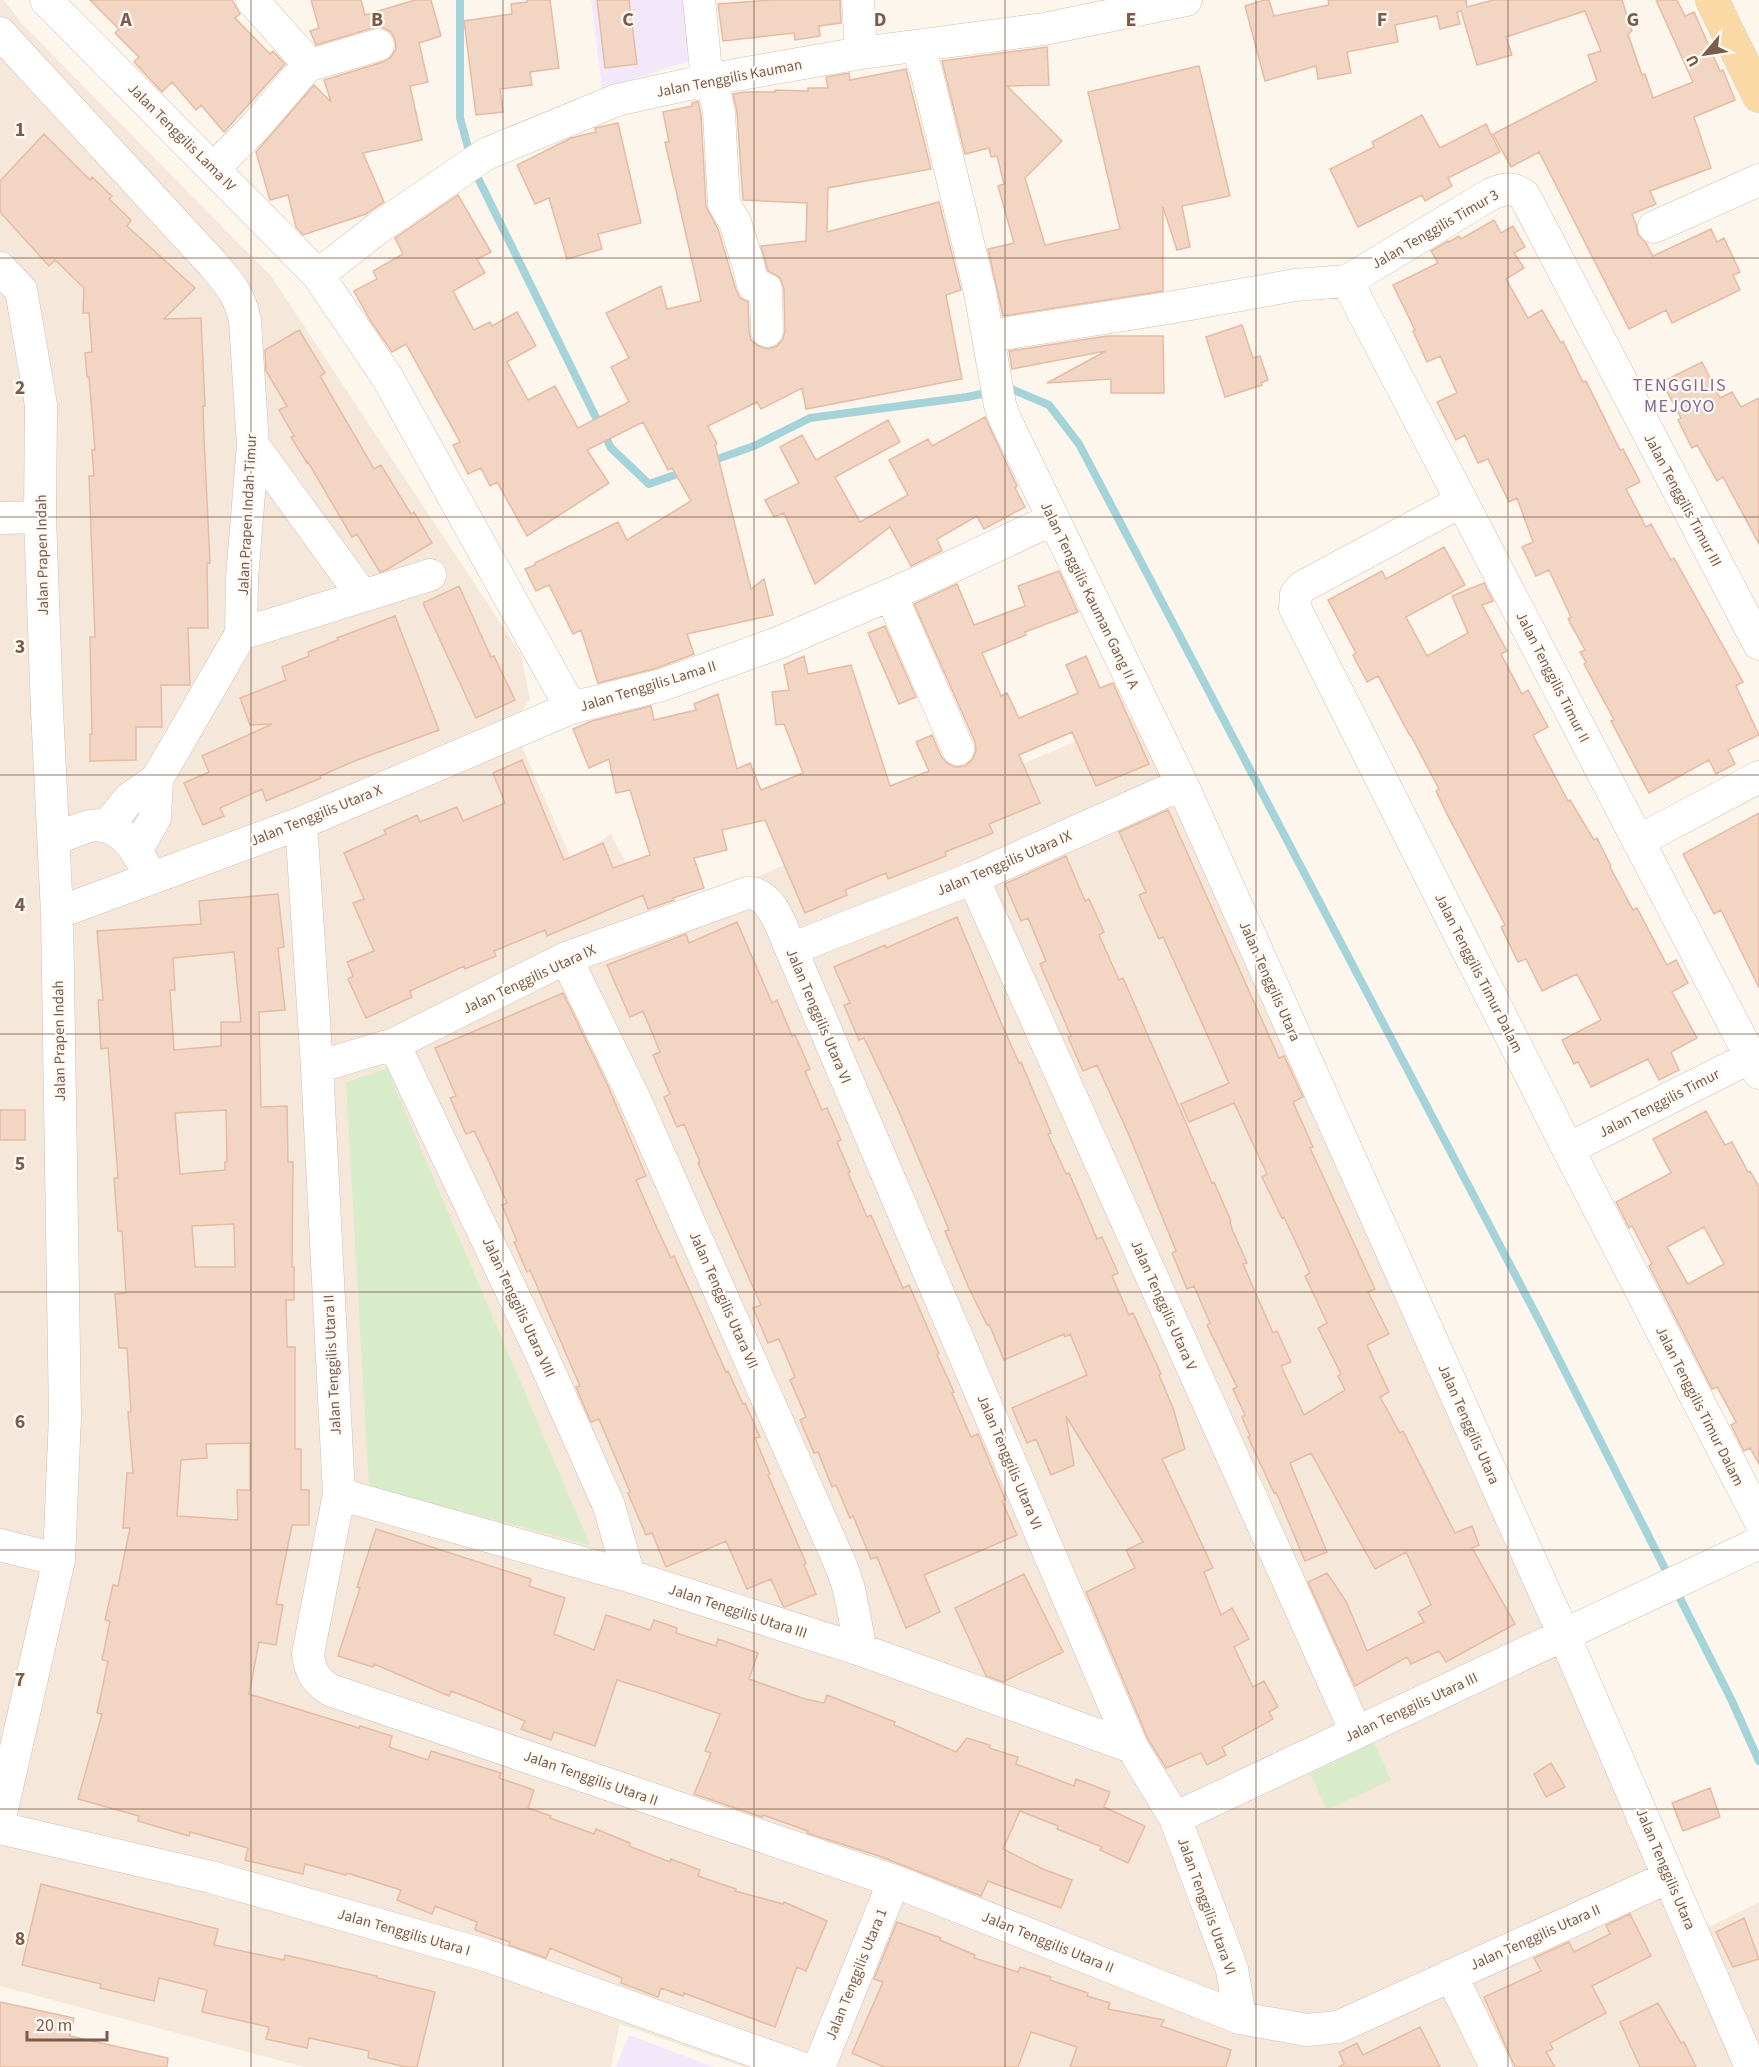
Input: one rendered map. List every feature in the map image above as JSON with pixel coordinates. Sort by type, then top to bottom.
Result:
[{"type":"main road","points":[[1712,0],[1759,96]]},
{"type":"street","name":"Jalan Tenggilis Lama IV","points":[[46,0],[318,275]]},
{"type":"street","points":[[252,0],[308,66]]},
{"type":"street","points":[[699,0],[710,80],[719,113],[724,204],[735,222],[753,285],[765,289],[767,332]]},
{"type":"street","points":[[858,0],[861,53]]},
{"type":"street","name":"Jalan Tenggilis Kauman","points":[[318,275],[378,228],[486,154],[617,100],[710,80],[861,53],[1044,29],[1072,11],[1186,0]]},
{"type":"street","name":"Jalan Prapen Indah Timur","points":[[0,33],[211,262],[236,292],[242,304],[245,321],[253,445],[241,634],[157,779],[130,798],[107,826]]},
{"type":"street","points":[[214,168],[255,127],[308,66],[378,45]]},
{"type":"street","name":"Jalan Tenggilis Kauman Gang II A","points":[[916,46],[926,70],[989,336],[1005,419],[1182,784]]},
{"type":"street","points":[[1654,227],[1759,180]]},
{"type":"street","name":"Jalan Tenggilis Timur 3","points":[[1347,280],[1491,194],[1508,188],[1516,189],[1524,195]]},
{"type":"street","name":"Jalan Tenggilis Timur III","points":[[1524,195],[1759,644]]},
{"type":"street","name":"Jalan Prapen Indah","points":[[0,268],[10,290],[41,405],[40,517],[57,913],[65,1416],[59,1560],[0,1818]]},
{"type":"street","name":"Jalan Tenggilis Lama II","points":[[318,275],[387,377],[571,708],[662,685],[778,644],[891,595],[1053,519]]},
{"type":"street","points":[[989,336],[1168,308],[1295,285],[1347,280]]},
{"type":"street","name":"Jalan Tenggilis Timur II","points":[[1347,280],[1755,1065]]},
{"type":"street","points":[[253,445],[362,595]]},
{"type":"street","name":"Jalan Tenggilis Timur Dalam","points":[[1462,501],[1302,587],[1296,594],[1295,608],[1568,1149],[1759,1519]]},
{"type":"street","points":[[0,518],[40,517]]},
{"type":"street","points":[[241,634],[430,575]]},
{"type":"street","points":[[891,595],[958,749]]},
{"type":"street","name":"Jalan Tenggilis Utara X","points":[[57,913],[301,823],[571,708]]},
{"type":"street","points":[[1638,841],[1759,777]]},
{"type":"street","name":"Jalan Prapen Indah Timur","points":[[137,849],[155,818],[157,779]]},
{"type":"street","name":"Jalan Tenggilis Utara IX","points":[[791,949],[973,878],[1182,784]]},
{"type":"street","name":"Jalan Tenggilis Utara","points":[[1182,784],[1564,1635],[1751,2067]]},
{"type":"street","name":"Jalan Tenggilis Utara II","points":[[301,823],[317,1067],[339,1494],[308,1654],[312,1673],[318,1682],[341,1694],[894,1881],[1240,2018],[1307,2030],[1338,2027],[1669,1877]]},
{"type":"street","points":[[54,839],[91,826],[107,826],[137,849],[150,879]]},
{"type":"street","name":"Jalan Tenggilis Utara V","points":[[973,878],[1356,1732]]},
{"type":"street","name":"Jalan Tenggilis Utara IX","points":[[317,1067],[394,1044],[566,958],[747,894],[759,894],[772,908]]},
{"type":"street","name":"Jalan Tenggilis Utara VI","points":[[772,908],[1132,1747],[1175,1818],[1232,1969],[1240,2018]]},
{"type":"street","name":"Jalan Tenggilis Utara VII","points":[[566,958],[635,1100],[842,1568],[849,1589],[861,1650]]},
{"type":"street","name":"Jalan Tenggilis Utara VIII","points":[[394,1044],[540,1351],[596,1475],[609,1506],[629,1576]]},
{"type":"street","name":"Jalan Tenggilis Timur","points":[[1568,1149],[1755,1065]]},
{"type":"street","name":"Jalan Tenggilis Utara III","points":[[339,1494],[629,1576],[861,1650],[1132,1747]]},
{"type":"street","name":"Jalan Tenggilis Utara III","points":[[1175,1818],[1759,1543]]},
{"type":"street","points":[[0,1545],[59,1560]]},
{"type":"street","name":"Jalan Tenggilis Utara I","points":[[0,1828],[211,1877],[485,1955],[800,2067]]},
{"type":"street","name":"Jalan Tenggilis Utara 1","points":[[819,2067],[894,1881]]},
{"type":"street","points":[[1451,1975],[1496,2067]]},
{"type":"shaded area","points":[[0,0],[4,0],[23,25],[271,276],[521,654],[530,699],[512,724],[572,861],[611,834],[655,920],[1140,714],[1681,1941],[1759,1902],[1759,2067],[744,2067],[620,2024],[611,2067],[304,2067],[0,1986]]},
{"type":"shaded area","points":[[591,0],[692,0],[699,58],[602,89]]},
{"type":"shaded area","points":[[629,2035],[714,2067],[616,2067]]},
{"type":"green space","points":[[387,1069],[590,1545],[369,1487],[346,1082]]},
{"type":"green space","points":[[1374,1743],[1391,1780],[1327,1810],[1310,1774]]},
{"type":"building","points":[[90,0],[232,0],[240,14],[235,18],[270,54],[273,51],[285,64],[224,132],[201,105],[196,110],[172,82],[162,92],[134,62],[139,57],[115,33],[119,29]]},
{"type":"building","points":[[311,0],[361,0],[365,15],[415,0],[431,0],[441,36],[419,43],[428,82],[410,86],[422,140],[363,153],[384,202],[366,214],[303,235],[296,227],[288,195],[270,200],[256,152],[314,85],[331,102],[324,80],[383,62],[391,57],[396,49],[391,32],[382,27],[316,45],[310,31],[319,28]]},
{"type":"building","points":[[527,0],[550,0],[559,68],[530,72],[532,85],[500,89],[503,112],[476,115],[464,21],[512,14],[511,4],[527,2]]},
{"type":"building","points":[[597,0],[629,0],[637,64],[605,68]]},
{"type":"building","points":[[772,0],[840,0],[841,23],[819,26],[820,36],[795,40],[794,33],[723,41],[718,4]]},
{"type":"building","points":[[1269,0],[1274,16],[1329,5],[1328,0],[1466,0],[1467,7],[1493,0],[1622,0],[1632,31],[1628,34],[1642,75],[1645,74],[1653,98],[1693,82],[1656,0],[1677,0],[1685,16],[1694,12],[1735,100],[1694,117],[1711,168],[1650,191],[1656,204],[1632,214],[1638,235],[1646,243],[1653,256],[1711,229],[1717,242],[1724,238],[1740,272],[1733,275],[1740,290],[1672,323],[1666,310],[1629,329],[1539,152],[1511,167],[1493,134],[1597,81],[1588,55],[1601,51],[1585,11],[1506,37],[1512,55],[1477,65],[1461,11],[1457,12],[1460,24],[1440,29],[1437,16],[1395,25],[1398,42],[1347,52],[1351,73],[1318,79],[1316,66],[1265,81],[1245,6]]},
{"type":"building","points":[[1047,47],[1049,85],[1007,86],[1062,141],[1025,178],[1045,245],[1120,229],[1088,92],[1199,66],[1230,196],[1182,206],[1190,247],[1177,250],[1163,207],[1163,291],[1003,316],[988,249],[1014,243],[998,186],[1004,184],[997,156],[991,157],[989,148],[965,154],[942,61]]},
{"type":"building","points":[[906,69],[931,169],[828,188],[827,232],[939,202],[961,290],[946,295],[962,379],[806,409],[802,388],[761,409],[757,402],[708,426],[717,444],[715,445],[751,589],[764,579],[773,615],[687,634],[694,654],[657,668],[598,683],[581,630],[573,634],[549,585],[536,591],[525,569],[618,522],[627,540],[691,501],[672,468],[668,470],[643,422],[587,450],[609,483],[527,536],[497,482],[490,486],[481,468],[468,474],[453,445],[460,442],[406,344],[392,352],[354,291],[377,279],[373,271],[403,254],[395,238],[458,195],[491,252],[477,259],[485,273],[453,291],[474,330],[490,322],[492,326],[517,312],[536,346],[507,362],[528,400],[555,386],[578,428],[629,402],[611,367],[629,358],[606,313],[661,286],[667,309],[701,301],[665,142],[669,142],[663,112],[692,106],[692,103],[698,101],[701,115],[706,206],[718,229],[736,290],[740,298],[748,302],[751,340],[758,346],[768,349],[777,346],[783,339],[785,331],[784,289],[780,278],[768,271],[761,246],[806,241],[807,203],[743,200],[737,112],[733,94],[775,92],[775,90],[808,91],[808,88],[828,88],[826,77],[849,73],[850,80]]},
{"type":"building","points":[[1422,115],[1440,148],[1486,124],[1500,152],[1448,178],[1452,186],[1425,201],[1422,195],[1358,227],[1330,169],[1374,147],[1372,142]]},
{"type":"building","points":[[618,123],[641,223],[598,234],[602,249],[567,259],[549,198],[535,204],[517,165],[571,138],[596,132],[595,128]]},
{"type":"building","points":[[44,134],[90,180],[92,177],[112,196],[109,199],[131,220],[127,226],[195,288],[164,319],[201,318],[210,563],[207,563],[208,628],[188,628],[190,685],[161,685],[162,727],[136,727],[136,760],[90,761],[90,734],[92,734],[90,637],[95,637],[89,476],[94,476],[92,450],[95,450],[85,353],[92,352],[89,313],[83,313],[84,288],[55,260],[49,266],[0,212],[0,181]]},
{"type":"building","points":[[1494,220],[1501,233],[1513,226],[1525,247],[1514,253],[1524,268],[1506,279],[1528,318],[1542,310],[1561,343],[1563,341],[1583,382],[1586,381],[1620,450],[1623,449],[1640,482],[1626,489],[1646,527],[1651,524],[1671,560],[1674,558],[1743,682],[1736,686],[1759,735],[1728,750],[1735,764],[1716,774],[1709,760],[1649,793],[1584,664],[1586,662],[1580,652],[1585,650],[1568,619],[1571,617],[1549,570],[1536,576],[1522,547],[1533,542],[1517,498],[1509,502],[1488,459],[1478,463],[1465,435],[1456,440],[1437,402],[1457,393],[1440,356],[1427,362],[1413,331],[1415,330],[1393,285],[1438,263],[1431,251],[1459,236],[1461,239]]},
{"type":"building","points":[[1242,325],[1253,358],[1260,356],[1268,380],[1261,383],[1262,385],[1225,397],[1206,337]]},
{"type":"building","points":[[299,330],[325,373],[320,376],[374,469],[381,465],[411,514],[414,512],[432,543],[386,570],[380,572],[357,534],[352,537],[291,437],[294,436],[279,410],[287,406],[266,371],[265,350]]},
{"type":"building","points":[[1107,336],[1163,336],[1164,393],[1111,393],[1111,379],[1047,383],[1106,351],[1012,369],[1009,351]]},
{"type":"building","points":[[1702,362],[1720,398],[1732,392],[1741,407],[1759,398],[1759,544],[1723,477],[1717,481],[1697,445],[1692,448],[1678,420],[1681,418],[1662,382]]},
{"type":"building","points":[[985,417],[1025,507],[984,529],[977,516],[937,539],[942,551],[911,566],[890,527],[815,584],[784,513],[774,517],[765,500],[799,483],[780,447],[802,435],[816,460],[888,420],[900,442],[835,477],[860,522],[908,495],[889,460],[928,439],[932,446]]},
{"type":"building","points":[[1444,547],[1465,585],[1406,617],[1427,656],[1468,633],[1452,596],[1484,583],[1493,601],[1482,605],[1507,651],[1501,654],[1522,694],[1528,690],[1548,727],[1533,735],[1568,801],[1570,800],[1594,840],[1597,838],[1633,910],[1637,908],[1667,965],[1676,960],[1688,983],[1672,992],[1697,1038],[1671,1052],[1679,1070],[1659,1080],[1648,1059],[1591,1087],[1578,1062],[1574,1064],[1562,1040],[1601,1020],[1577,974],[1542,991],[1526,959],[1518,962],[1501,927],[1505,925],[1436,791],[1439,789],[1378,676],[1367,682],[1353,655],[1356,653],[1328,600],[1382,571],[1386,579]]},
{"type":"building","points":[[1059,571],[1078,612],[1025,632],[1026,635],[982,653],[1001,696],[1007,693],[1019,718],[1078,693],[1066,665],[1086,656],[1100,688],[1113,683],[1149,764],[1096,786],[1072,732],[1019,755],[1040,803],[989,824],[993,833],[945,852],[946,856],[888,879],[886,873],[845,890],[847,895],[805,913],[765,820],[722,830],[727,850],[694,858],[704,888],[648,909],[643,895],[547,936],[545,930],[494,951],[496,956],[465,969],[464,966],[410,991],[412,997],[366,1018],[348,979],[353,976],[347,962],[374,951],[353,903],[364,899],[344,853],[386,834],[384,830],[417,815],[420,822],[457,807],[463,821],[505,803],[493,773],[522,760],[564,860],[603,843],[613,868],[650,855],[630,790],[616,793],[609,759],[589,768],[573,729],[592,721],[651,706],[654,720],[696,710],[694,704],[718,694],[737,769],[750,763],[761,790],[803,773],[784,724],[776,725],[772,692],[789,690],[784,665],[804,656],[808,674],[851,665],[890,786],[929,771],[916,742],[932,735],[941,756],[947,763],[955,767],[965,766],[973,759],[976,750],[975,742],[914,604],[957,584],[974,625],[1025,606],[1018,586]]},
{"type":"building","points":[[459,586],[491,657],[494,656],[515,700],[476,718],[423,603]]},
{"type":"building","points":[[395,616],[439,730],[357,760],[266,801],[262,789],[220,808],[224,816],[203,825],[184,783],[209,772],[202,756],[272,724],[250,725],[240,698],[286,680],[282,667],[309,656],[308,652],[338,640],[337,638]]},
{"type":"building","points":[[885,626],[916,697],[899,704],[868,633]]},
{"type":"building","points":[[1168,810],[1279,1058],[1284,1056],[1303,1097],[1293,1102],[1313,1147],[1310,1148],[1375,1289],[1368,1292],[1389,1334],[1367,1345],[1389,1392],[1380,1397],[1400,1433],[1403,1431],[1455,1533],[1472,1526],[1479,1545],[1472,1548],[1515,1624],[1446,1662],[1439,1651],[1411,1664],[1407,1657],[1355,1686],[1308,1582],[1327,1573],[1346,1601],[1367,1651],[1424,1622],[1418,1612],[1431,1605],[1406,1552],[1375,1569],[1311,1453],[1290,1463],[1327,1552],[1305,1561],[1276,1492],[1274,1493],[1248,1437],[1250,1436],[1242,1417],[1245,1415],[1233,1389],[1237,1387],[1207,1325],[1210,1323],[1194,1286],[1187,1289],[1172,1253],[1176,1251],[1129,1135],[1097,1065],[1083,1071],[1068,1037],[1071,1036],[1040,964],[1046,961],[1028,918],[1021,921],[1005,884],[1066,856],[1085,901],[1089,899],[1104,932],[1099,935],[1119,980],[1123,978],[1212,1183],[1214,1182],[1231,1221],[1232,1229],[1247,1263],[1243,1264],[1273,1333],[1277,1331],[1291,1362],[1281,1366],[1304,1415],[1345,1390],[1338,1376],[1341,1374],[1318,1328],[1327,1323],[1305,1276],[1310,1273],[1262,1177],[1267,1174],[1234,1103],[1189,1122],[1181,1104],[1229,1083],[1163,937],[1159,939],[1139,895],[1146,892],[1119,832]]},
{"type":"building","points":[[1759,813],[1759,988],[1721,910],[1714,914],[1683,854]]},
{"type":"building","points":[[278,894],[284,947],[278,948],[285,1010],[259,1012],[261,1107],[287,1106],[288,1162],[293,1162],[294,1300],[286,1300],[287,1347],[295,1347],[295,1449],[301,1449],[301,1490],[309,1490],[309,1525],[292,1525],[276,1604],[283,1605],[276,1645],[259,1642],[249,1694],[392,1736],[389,1747],[428,1760],[431,1751],[501,1773],[499,1778],[534,1790],[528,1808],[551,1816],[550,1818],[594,1834],[596,1829],[630,1843],[629,1846],[670,1862],[671,1859],[700,1870],[698,1876],[736,1889],[735,1891],[783,1904],[784,1902],[827,1921],[806,1971],[797,1967],[775,2027],[684,1993],[683,1996],[661,1988],[658,1997],[621,1983],[622,1978],[550,1948],[546,1958],[509,1945],[510,1942],[475,1930],[477,1922],[435,1906],[432,1914],[397,1900],[401,1890],[347,1873],[346,1875],[305,1864],[303,1874],[245,1860],[248,1848],[190,1832],[189,1836],[138,1821],[139,1816],[78,1799],[102,1714],[97,1713],[108,1661],[102,1660],[110,1621],[105,1620],[113,1585],[118,1586],[130,1528],[123,1528],[127,1473],[133,1473],[128,1412],[131,1412],[127,1348],[119,1348],[115,1294],[126,1293],[122,1231],[118,1231],[114,1178],[118,1178],[108,1048],[101,1049],[98,1000],[103,1000],[97,931],[201,924],[199,901]],"holes":[[[234,952],[241,1022],[221,1022],[221,1046],[174,1050],[170,990],[175,990],[173,958]],[[226,1110],[227,1162],[225,1162],[225,1170],[180,1174],[175,1113]],[[234,1224],[235,1267],[195,1267],[192,1226]],[[250,1443],[250,1490],[237,1490],[238,1520],[177,1516],[181,1460],[207,1458],[206,1444]]]},
{"type":"building","points":[[957,917],[1002,1025],[1019,1063],[1021,1062],[1051,1133],[1048,1134],[1066,1174],[1069,1173],[1097,1239],[1102,1237],[1118,1273],[1112,1276],[1129,1315],[1133,1313],[1161,1374],[1159,1375],[1173,1408],[1185,1449],[1162,1459],[1213,1568],[1204,1572],[1221,1615],[1232,1608],[1249,1639],[1234,1647],[1253,1687],[1264,1681],[1278,1707],[1269,1712],[1273,1719],[1222,1747],[1226,1755],[1207,1765],[1201,1753],[1166,1768],[1148,1739],[1086,1592],[1135,1568],[1126,1550],[1143,1542],[1066,1416],[1074,1465],[1051,1475],[1036,1439],[1027,1443],[1012,1408],[1087,1375],[1070,1334],[1065,1337],[1064,1334],[1004,1360],[989,1324],[987,1325],[968,1286],[945,1231],[949,1230],[897,1107],[864,1038],[859,1040],[844,1005],[850,1003],[834,967],[885,945],[886,948]]},
{"type":"building","points":[[737,922],[772,1003],[777,1000],[792,1036],[795,1035],[810,1069],[805,1071],[822,1110],[827,1108],[841,1140],[837,1142],[867,1217],[871,1215],[903,1288],[909,1285],[971,1437],[978,1434],[1017,1535],[924,1575],[940,1612],[906,1628],[877,1557],[871,1559],[853,1516],[850,1518],[836,1485],[832,1487],[818,1452],[814,1453],[800,1420],[806,1417],[790,1380],[795,1377],[779,1339],[768,1343],[753,1308],[761,1305],[698,1163],[700,1162],[684,1124],[677,1127],[664,1097],[670,1094],[653,1055],[660,1052],[643,1011],[630,1017],[607,965],[686,934],[689,943]]},
{"type":"building","points":[[563,993],[608,1086],[646,1176],[636,1180],[655,1224],[671,1258],[674,1256],[726,1372],[728,1371],[743,1404],[745,1403],[760,1437],[755,1438],[770,1474],[768,1475],[806,1563],[804,1565],[816,1594],[785,1607],[771,1579],[747,1589],[726,1541],[666,1567],[652,1533],[646,1535],[599,1419],[591,1422],[576,1387],[580,1386],[530,1270],[527,1272],[514,1242],[517,1241],[502,1205],[507,1203],[490,1164],[474,1131],[466,1134],[450,1098],[456,1096],[435,1048]]},
{"type":"building","points":[[0,1110],[25,1110],[25,1140],[0,1140]]},
{"type":"building","points":[[1706,1111],[1725,1145],[1732,1142],[1759,1187],[1759,1464],[1750,1448],[1744,1451],[1731,1425],[1736,1422],[1717,1387],[1712,1389],[1649,1266],[1652,1264],[1632,1226],[1629,1228],[1616,1202],[1671,1173],[1653,1139]],"holes":[[[1704,1227],[1724,1264],[1688,1284],[1667,1247]]]},
{"type":"building","points":[[376,1529],[531,1579],[529,1586],[565,1598],[554,1634],[594,1650],[606,1615],[650,1630],[654,1620],[677,1628],[676,1633],[716,1646],[718,1639],[758,1653],[749,1679],[805,1699],[824,1703],[827,1695],[895,1722],[894,1725],[956,1752],[967,1738],[990,1745],[989,1748],[1018,1757],[1016,1764],[1074,1786],[1076,1779],[1110,1792],[1104,1807],[1145,1826],[1128,1863],[1100,1850],[1102,1847],[1020,1811],[1003,1849],[1043,1869],[1072,1880],[1061,1908],[988,1881],[981,1896],[879,1856],[807,1833],[808,1831],[763,1815],[762,1817],[694,1794],[711,1753],[705,1751],[720,1714],[617,1680],[595,1746],[554,1732],[551,1740],[521,1729],[525,1721],[472,1699],[451,1691],[449,1696],[374,1664],[373,1667],[338,1656]]},
{"type":"building","points":[[1024,1574],[1063,1652],[1003,1682],[986,1676],[955,1608]]},
{"type":"building","points":[[1551,1763],[1565,1787],[1546,1797],[1534,1774]]},
{"type":"building","points":[[1710,1788],[1720,1817],[1683,1831],[1672,1803]]},
{"type":"building","points":[[41,1884],[218,1929],[214,1945],[284,1960],[285,1955],[435,1992],[417,2067],[406,2067],[368,2058],[369,2051],[309,2038],[307,2048],[266,2039],[269,2027],[202,2012],[207,1990],[159,1978],[154,2001],[100,1988],[101,1984],[22,1965]]},
{"type":"building","points":[[1630,1914],[1651,1956],[1592,1986],[1606,2013],[1550,2043],[1553,2049],[1546,2052],[1555,2067],[1515,2067],[1484,1997],[1541,1971],[1534,1958],[1569,1942],[1574,1952],[1610,1934],[1606,1925]]},
{"type":"building","points":[[1744,1918],[1759,1959],[1733,1967],[1716,1932]]},
{"type":"building","points":[[897,1922],[941,1938],[940,1940],[975,1955],[974,1958],[1018,1972],[1020,1967],[1051,1977],[1050,1980],[1110,2003],[1108,2009],[1164,2020],[1161,2026],[1231,2050],[1226,2067],[1070,2067],[1077,2047],[1031,2032],[1018,2067],[884,2067],[852,2053],[883,1982],[874,1979]]},
{"type":"building","points":[[0,2002],[74,2018],[70,2036],[168,2058],[167,2067],[0,2067]]},
{"type":"building","points":[[1658,2003],[1681,2043],[1684,2042],[1696,2067],[1640,2067],[1620,2022]]},
{"type":"building","points":[[1420,2027],[1440,2067],[1338,2067],[1344,2064],[1339,2052],[1357,2043],[1363,2055]]},
{"type":"waterway","points":[[460,0],[460,118],[471,158]]},
{"type":"waterway","points":[[474,170],[611,448],[649,484],[686,471]]},
{"type":"waterway","points":[[1003,389],[1009,388],[1049,405],[1079,444],[1540,1322],[1731,1699],[1759,1761]]},
{"type":"waterway","points":[[709,462],[754,446],[810,418],[991,392]]},
{"type":"district","name":"TENGGILIS MEJOYO","points":[[1680,395]]}]
